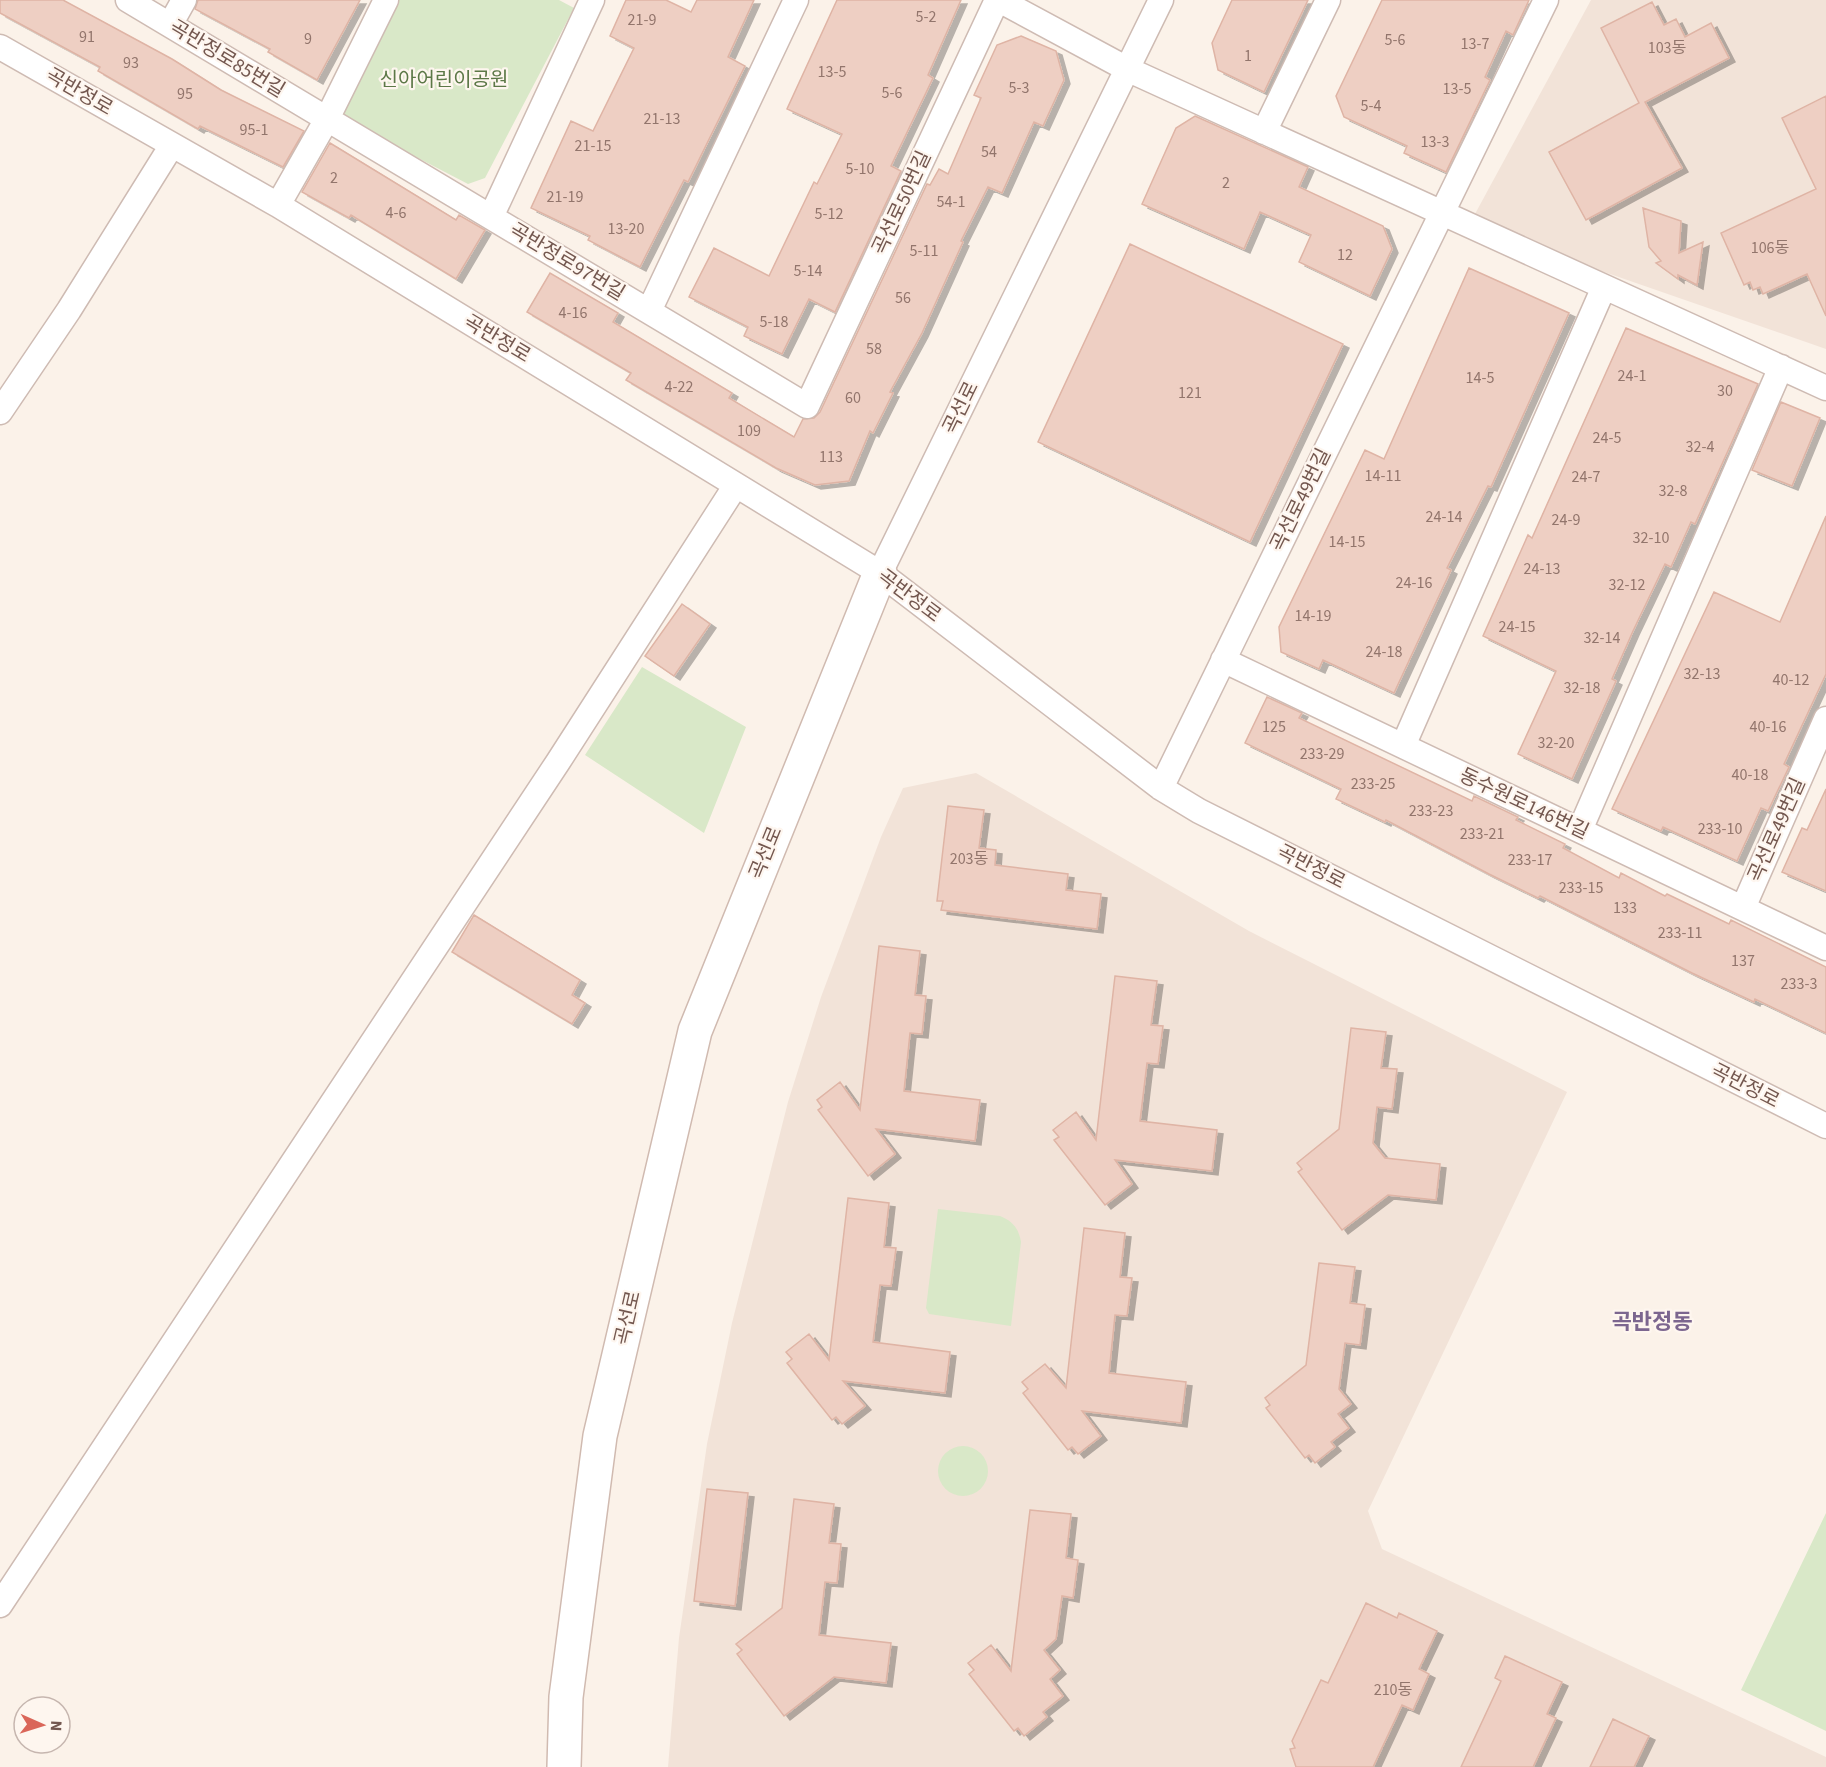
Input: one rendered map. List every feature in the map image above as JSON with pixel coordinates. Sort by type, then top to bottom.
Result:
[{"type":"main road","name":"곡선로","points":[[564,1767],[566,1697],[600,1436],[695,1031],[880,573]]},
{"type":"street","name":"곡반정로85번길","points":[[128,0],[327,118]]},
{"type":"street","points":[[170,25],[184,0]]},
{"type":"street","points":[[278,205],[327,118],[386,0]]},
{"type":"street","points":[[491,217],[592,0]]},
{"type":"street","points":[[649,311],[796,0]]},
{"type":"street","name":"곡선로50번길","points":[[807,406],[998,0],[1129,70]]},
{"type":"street","name":"곡선로","points":[[880,573],[1129,70],[1161,0]]},
{"type":"street","points":[[1264,132],[1328,0]]},
{"type":"street","name":"곡선로49번길","points":[[1161,788],[1546,0]]},
{"type":"street","name":"곡반정로","points":[[0,47],[278,205],[880,573],[1161,788],[1199,811],[1826,1126]]},
{"type":"street","points":[[1129,70],[1826,388]]},
{"type":"street","name":"곡반정로97번길","points":[[327,118],[807,406]]},
{"type":"street","points":[[0,412],[69,309],[172,145]]},
{"type":"street","points":[[1403,746],[1604,287]]},
{"type":"street","points":[[1580,830],[1781,367]]},
{"type":"street","points":[[0,1605],[552,771],[736,485]]},
{"type":"street","name":"동수원로146번길","points":[[1223,660],[1826,948]]},
{"type":"street","name":"곡선로49번길","points":[[1743,908],[1826,719]]},
{"type":"shaded area","points":[[1591,0],[1826,0],[1826,349],[1469,225]]},
{"type":"shaded area","points":[[976,773],[1249,931],[1567,1092],[1368,1511],[1382,1549],[1826,1757],[1826,1767],[668,1767],[679,1638],[707,1444],[732,1323],[788,1102],[821,997],[881,837],[903,788]]},
{"type":"green space","name":"신아어린이공원","points":[[390,0],[559,0],[574,8],[485,178],[468,184],[343,119],[338,100]]},
{"type":"green space","points":[[642,667],[746,727],[704,833],[585,755]]},
{"type":"green space","points":[[938,1209],[1000,1216],[1017,1229],[1021,1242],[1011,1326],[929,1314],[926,1308]]},
{"type":"green space","points":[[958,1446],[968,1446],[981,1453],[988,1466],[988,1476],[981,1489],[968,1496],[958,1496],[949,1492],[942,1485],[938,1476],[938,1466],[942,1457],[949,1450]]},
{"type":"green space","points":[[1826,1513],[1826,1731],[1741,1690]]},
{"type":"building","points":[[0,0],[63,0],[172,59],[221,90],[304,131],[283,167],[200,126],[198,129],[98,71],[100,67],[0,13]]},
{"type":"building","points":[[198,0],[360,0],[317,80],[268,52],[270,49],[195,9]]},
{"type":"building","points":[[626,0],[666,0],[691,12],[697,0],[754,0],[728,57],[745,66],[688,182],[684,180],[640,267],[588,240],[590,236],[531,208],[571,121],[593,131],[634,48],[610,36]]},
{"type":"building","points":[[837,0],[961,0],[928,75],[933,78],[891,166],[901,171],[835,312],[809,299],[782,354],[744,336],[748,327],[689,297],[714,248],[769,276],[814,182],[817,184],[842,134],[787,109]]},
{"type":"building","points":[[1232,0],[1308,0],[1264,92],[1218,70],[1212,43]]},
{"type":"building","points":[[1382,0],[1529,0],[1513,35],[1506,31],[1485,77],[1490,80],[1446,172],[1404,153],[1407,146],[1344,117],[1336,96]]},
{"type":"building","points":[[1652,2],[1664,25],[1676,19],[1685,37],[1711,23],[1729,58],[1645,102],[1682,168],[1586,220],[1549,152],[1639,103],[1601,28]]},
{"type":"building","points":[[1021,36],[1056,51],[1064,80],[1043,126],[1034,122],[1002,193],[988,187],[961,241],[963,242],[922,333],[890,392],[893,393],[873,433],[870,431],[849,481],[815,485],[776,468],[626,380],[631,373],[527,312],[550,273],[618,313],[613,322],[732,393],[729,398],[794,437],[803,419],[814,418],[820,412],[927,184],[930,185],[939,169],[948,174],[981,98],[974,95],[997,45]]},
{"type":"building","points":[[1826,96],[1826,316],[1807,274],[1763,294],[1760,287],[1753,290],[1750,282],[1744,285],[1721,233],[1816,189],[1782,118]]},
{"type":"building","points":[[1195,116],[1308,167],[1299,187],[1383,226],[1392,249],[1370,296],[1299,262],[1311,235],[1260,212],[1244,249],[1142,204],[1176,128]]},
{"type":"building","points":[[330,143],[456,220],[459,215],[485,230],[456,279],[351,215],[349,218],[302,192]]},
{"type":"building","points":[[1643,208],[1681,221],[1679,253],[1703,242],[1697,285],[1678,275],[1678,279],[1656,263],[1661,261],[1649,247]]},
{"type":"building","points":[[1130,244],[1343,344],[1250,542],[1038,442]]},
{"type":"building","points":[[1469,268],[1569,313],[1491,487],[1488,486],[1447,568],[1451,570],[1394,693],[1323,660],[1319,669],[1281,652],[1279,627],[1365,450],[1384,459]]},
{"type":"building","points":[[1626,328],[1758,384],[1695,524],[1691,522],[1671,567],[1665,564],[1633,631],[1612,679],[1616,681],[1572,779],[1518,754],[1556,671],[1483,636],[1528,535],[1532,538]]},
{"type":"building","points":[[1781,402],[1820,418],[1792,486],[1752,470]]},
{"type":"building","points":[[1826,516],[1826,674],[1784,764],[1789,767],[1768,811],[1761,808],[1737,861],[1663,827],[1661,831],[1612,809],[1714,592],[1780,622]]},
{"type":"building","points":[[682,604],[710,624],[674,676],[645,656]]},
{"type":"building","points":[[1267,697],[1302,713],[1299,718],[1472,801],[1474,796],[1518,817],[1516,820],[1565,844],[1563,848],[1619,878],[1621,873],[1665,896],[1667,894],[1729,924],[1731,920],[1826,967],[1826,1033],[1755,999],[1754,1002],[1692,973],[1540,896],[1538,898],[1489,874],[1386,820],[1385,822],[1336,799],[1341,789],[1245,743]]},
{"type":"building","points":[[1826,789],[1826,891],[1782,872],[1802,828],[1807,830]]},
{"type":"building","points":[[948,806],[984,810],[979,848],[996,850],[995,865],[1068,874],[1066,890],[1101,894],[1097,929],[941,910],[943,901],[937,901]]},
{"type":"building","points":[[474,915],[580,980],[572,995],[585,1003],[572,1024],[452,952]]},
{"type":"building","points":[[879,946],[920,951],[915,995],[926,996],[922,1034],[910,1033],[904,1091],[980,1100],[975,1141],[876,1129],[895,1154],[868,1176],[818,1110],[822,1107],[817,1100],[840,1082],[860,1110]]},
{"type":"building","points":[[1115,976],[1157,981],[1151,1025],[1163,1026],[1158,1064],[1147,1063],[1140,1121],[1217,1130],[1212,1171],[1115,1160],[1132,1184],[1105,1205],[1054,1140],[1059,1137],[1053,1130],[1076,1112],[1096,1140]]},
{"type":"building","points":[[1351,1028],[1386,1032],[1381,1068],[1397,1069],[1392,1109],[1377,1107],[1373,1143],[1385,1158],[1440,1164],[1436,1200],[1388,1195],[1342,1230],[1298,1172],[1302,1169],[1297,1163],[1339,1129]]},
{"type":"building","points":[[848,1198],[889,1203],[884,1247],[896,1248],[891,1286],[880,1285],[873,1342],[950,1352],[945,1393],[843,1381],[865,1406],[842,1424],[836,1417],[832,1420],[787,1363],[792,1359],[786,1352],[809,1334],[829,1360]]},
{"type":"building","points":[[1084,1228],[1125,1233],[1120,1277],[1132,1278],[1127,1316],[1115,1315],[1109,1373],[1186,1382],[1181,1423],[1082,1411],[1101,1436],[1078,1454],[1072,1447],[1068,1450],[1023,1393],[1028,1389],[1022,1382],[1045,1364],[1066,1388]]},
{"type":"building","points":[[1319,1263],[1355,1267],[1350,1303],[1365,1305],[1360,1345],[1345,1343],[1339,1389],[1351,1404],[1338,1414],[1349,1428],[1331,1442],[1335,1447],[1315,1463],[1309,1455],[1305,1458],[1266,1408],[1270,1405],[1265,1398],[1306,1365]]},
{"type":"building","points":[[707,1489],[748,1493],[735,1606],[694,1601]]},
{"type":"building","points":[[794,1499],[834,1504],[829,1543],[841,1544],[837,1583],[825,1582],[819,1635],[891,1643],[886,1683],[834,1677],[784,1716],[737,1654],[742,1650],[736,1644],[782,1608]]},
{"type":"building","points":[[1030,1510],[1071,1514],[1066,1558],[1078,1560],[1073,1598],[1062,1596],[1056,1639],[1044,1650],[1060,1670],[1050,1679],[1063,1696],[1043,1712],[1047,1717],[1024,1736],[1018,1728],[1014,1731],[969,1674],[974,1670],[968,1663],[991,1645],[1011,1671]]},
{"type":"building","points":[[1366,1603],[1397,1618],[1399,1613],[1437,1631],[1419,1669],[1429,1674],[1413,1710],[1402,1705],[1373,1767],[1296,1767],[1290,1749],[1295,1748],[1292,1741],[1321,1680],[1328,1683]]},
{"type":"building","points":[[1505,1656],[1562,1682],[1547,1714],[1556,1718],[1533,1767],[1461,1767],[1501,1681],[1495,1678]]},
{"type":"building","points":[[1613,1719],[1649,1736],[1634,1767],[1590,1767]]},
{"type":"district","name":"곡반정동","points":[[1652,1322]]}]
